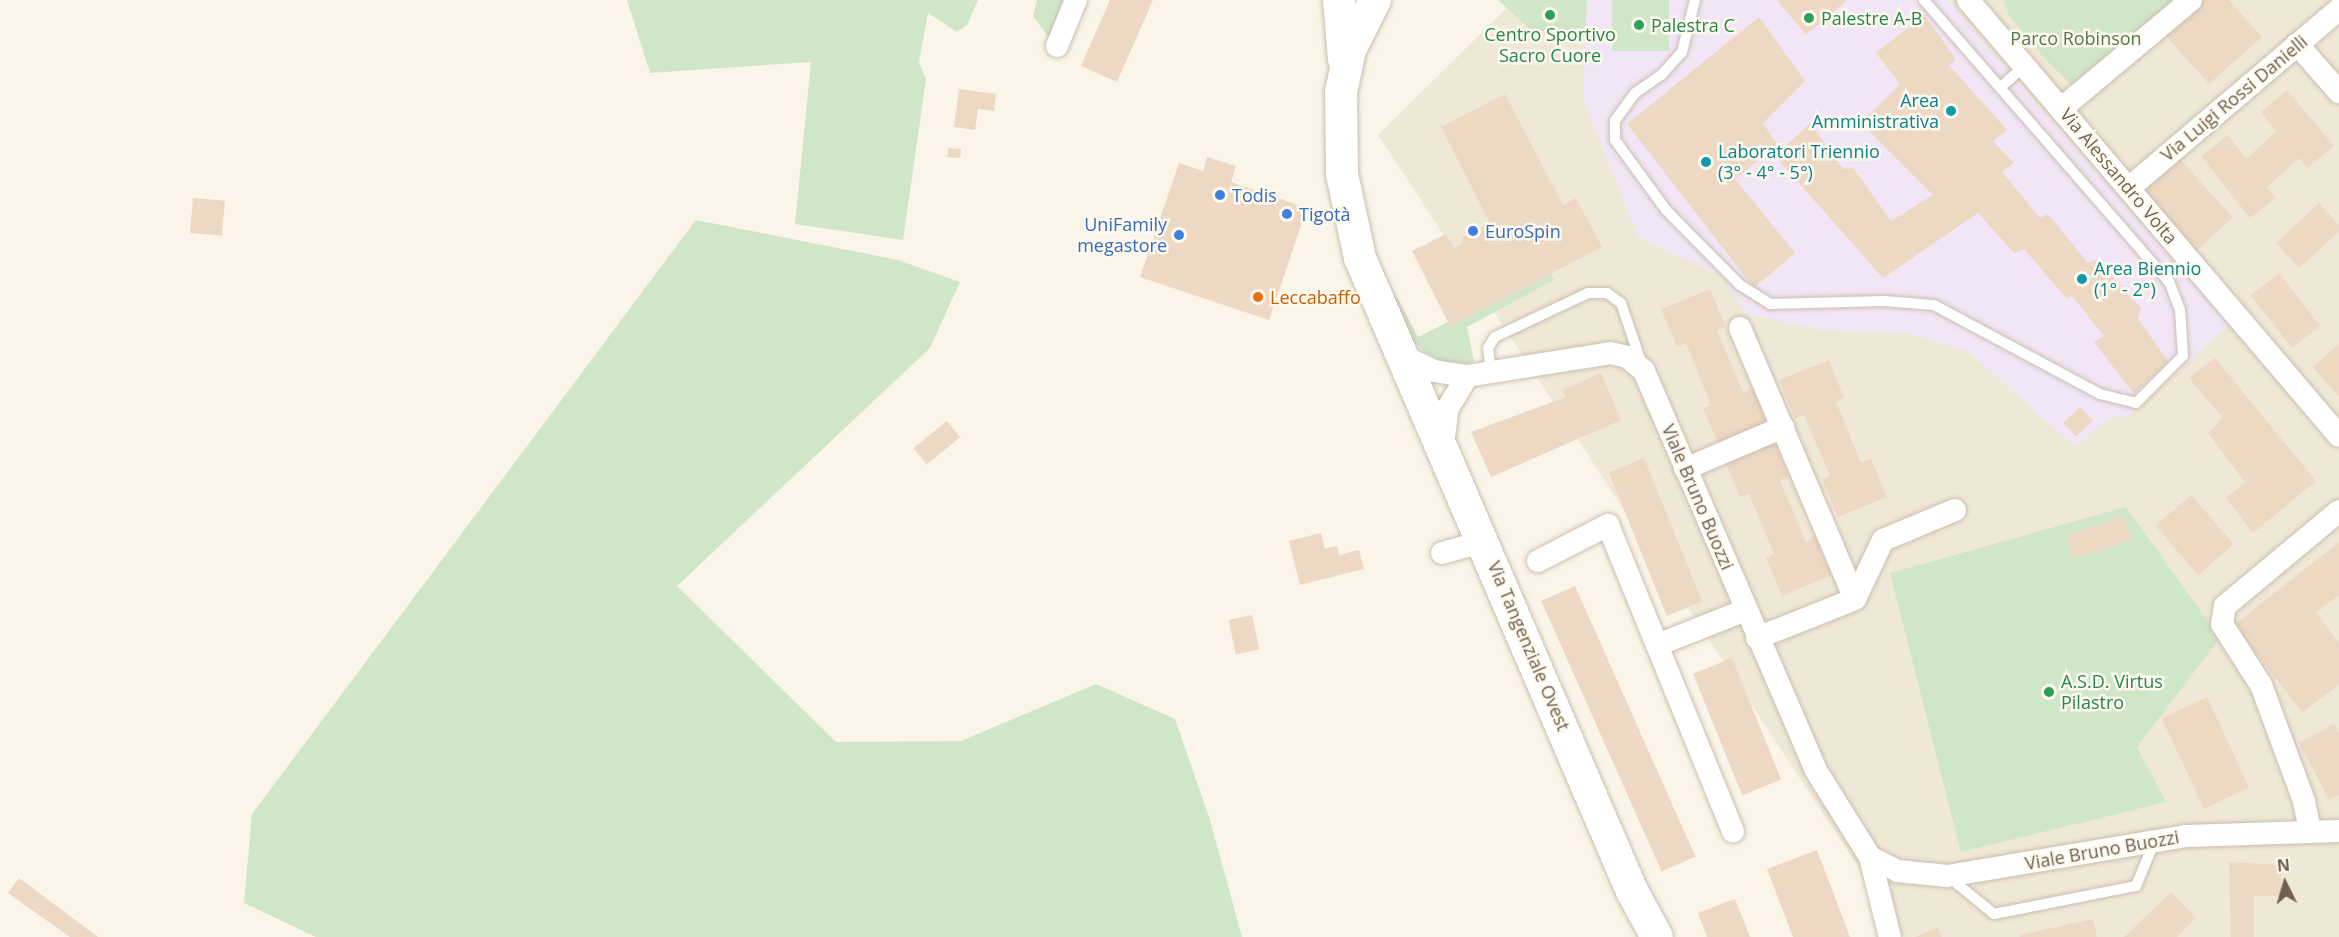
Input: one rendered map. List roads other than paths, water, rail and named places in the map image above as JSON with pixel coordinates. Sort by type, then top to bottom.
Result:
[{"type":"main road","points":[[1339,0],[1345,69]]},
{"type":"main road","name":"Via Tangenziale Ovest","points":[[1375,0],[1358,30],[1345,69],[1340,144],[1345,198],[1360,258],[1485,541],[1632,891],[1657,937]]},
{"type":"street","points":[[1057,46],[1076,0]]},
{"type":"street","points":[[2062,108],[2191,0]]},
{"type":"street","name":"Via Alessandro Volta","points":[[1974,2],[2024,66],[2339,436]]},
{"type":"street","name":"Via Luigi Rossi Danielli","points":[[2129,188],[2339,9]]},
{"type":"street","points":[[2297,44],[2339,92]]},
{"type":"street","points":[[1740,328],[1855,599]]},
{"type":"street","points":[[1401,355],[1434,371],[1467,376],[1610,353],[1627,357],[1644,371]]},
{"type":"street","name":"Viale Bruno Buozzi","points":[[1644,371],[1815,769],[1870,857],[1890,937]]},
{"type":"street","points":[[1444,449],[1448,408],[1467,376]]},
{"type":"street","points":[[1685,469],[1783,427]]},
{"type":"street","points":[[1757,638],[1855,599],[1883,540],[1955,510]]},
{"type":"street","points":[[2310,830],[2304,801],[2261,685],[2222,624],[2225,606],[2339,511]]},
{"type":"street","points":[[1538,561],[1608,525],[1660,644],[1733,832]]},
{"type":"street","points":[[1442,553],[1485,541]]},
{"type":"street","points":[[1660,644],[1746,610]]},
{"type":"street","name":"Viale Bruno Buozzi","points":[[1870,857],[1898,871],[1947,876],[2155,840],[2310,830],[2339,831]]},
{"type":"lane","points":[[1695,0],[1682,52],[1661,75],[1635,93],[1615,121],[1615,140],[1666,210],[1740,285],[1770,304],[1934,305],[2100,394],[2136,404],[2183,356],[2180,310],[2169,282],[1924,0]]},
{"type":"lane","points":[[2001,87],[2024,66]]},
{"type":"lane","points":[[1491,372],[1488,348],[1495,337],[1588,293],[1607,293],[1622,303],[1644,371]]},
{"type":"lane","points":[[1947,876],[1994,914],[2136,886],[2155,840]]},
{"type":"place","name":"Centro Sportivo Sacro Cuore","points":[[1550,15]]},
{"type":"place","name":"Palestre A-B","points":[[1809,18]]},
{"type":"place","name":"Palestra C","points":[[1639,25]]},
{"type":"place","name":"Area Amministrativa","points":[[1951,111]]},
{"type":"place","name":"Laboratori Triennio (3° - 4° - 5°)","points":[[1706,162]]},
{"type":"place","name":"Todis","points":[[1220,195]]},
{"type":"place","name":"Tigotà","points":[[1287,214]]},
{"type":"place","name":"EuroSpin","points":[[1473,231]]},
{"type":"place","name":"UniFamily megastore","points":[[1179,235]]},
{"type":"place","name":"Area Biennio (1° - 2°)","points":[[2082,279]]},
{"type":"place","name":"Leccabaffo","points":[[1258,297]]},
{"type":"place","name":"A.S.D. Virtus Pilastro","points":[[2049,692]]},
{"type":"park label","name":"Parco Robinson","points":[[2076,38]]}]
